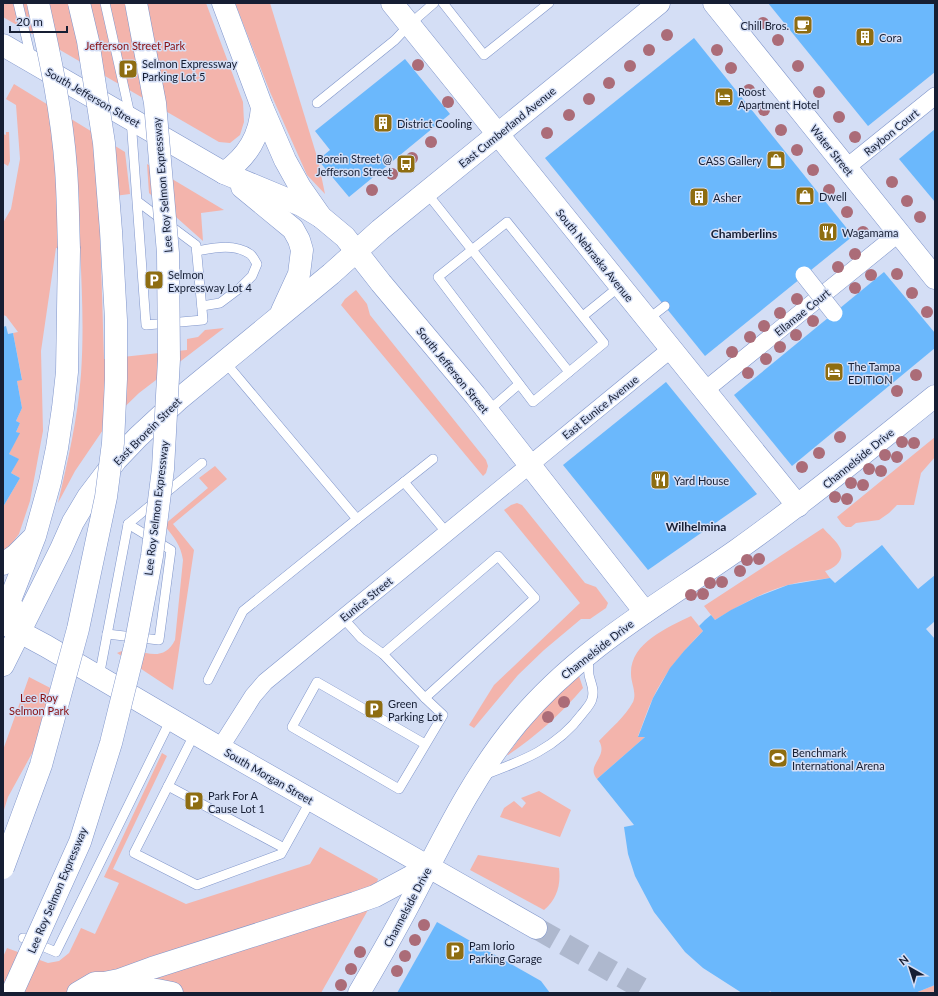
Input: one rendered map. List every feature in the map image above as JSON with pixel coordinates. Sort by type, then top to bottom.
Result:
[{"type":"main road","points":[[11,627],[10,600],[34,536],[50,482],[57,448],[67,372],[69,309],[66,168],[46,36],[38,3]]},
{"type":"main road","points":[[3,868],[18,831],[41,765],[78,629],[106,497],[113,443],[116,357],[111,231],[104,143],[88,41],[80,3]]},
{"type":"main road","name":"Lee Roy Selmon Expressway","points":[[12,993],[80,842],[111,743],[135,646],[152,556],[163,469],[169,359],[168,253],[154,103],[136,3]]},
{"type":"main road","points":[[223,3],[262,107],[292,174],[321,217]]},
{"type":"main road","name":"South Nebraska Avenue","points":[[392,3],[798,506]]},
{"type":"main road","name":"East Cumberland Avenue","points":[[356,251],[658,3]]},
{"type":"main road","name":"Water Street","points":[[714,3],[935,278]]},
{"type":"main road","name":"South Jefferson Street","points":[[3,45],[224,173],[301,205],[321,217],[346,237],[530,465],[645,612]]},
{"type":"main road","points":[[224,173],[235,165],[252,144],[261,120],[262,107]]},
{"type":"main road","name":"South Jefferson Street","points":[[224,173],[293,229],[299,240],[302,250],[299,274],[280,316]]},
{"type":"main road","name":"East Brorein Street","points":[[3,665],[11,627],[61,549],[73,522],[88,497],[116,460],[179,398],[331,274],[356,251]]},
{"type":"main road","name":"Channelside Drive","points":[[359,993],[392,937],[461,806],[479,777],[503,742],[530,708],[553,684],[588,653],[798,506],[935,396]]},
{"type":"main road","points":[[3,564],[21,551],[34,536]]},
{"type":"main road","name":"South Morgan Street","points":[[11,627],[536,928]]},
{"type":"main road","points":[[78,993],[95,983],[119,980],[375,896],[429,867]]},
{"type":"main road","points":[[104,983],[124,990],[157,990],[172,993]]},
{"type":"street","name":"Raybon Court","points":[[847,168],[935,96]]},
{"type":"street","name":"Ellamae Court","points":[[704,391],[899,233]]},
{"type":"street","points":[[804,275],[834,313]]},
{"type":"street","name":"East Eunice Avenue","points":[[530,465],[671,349]]},
{"type":"street","name":"Eunice Street","points":[[220,748],[253,696],[265,682],[530,465]]},
{"type":"lane","points":[[18,3],[32,61]]},
{"type":"lane","points":[[106,3],[131,119],[146,325],[203,320],[196,245],[137,201]]},
{"type":"lane","points":[[317,103],[395,40],[410,24],[434,3]]},
{"type":"lane","points":[[443,3],[484,54],[549,3]]},
{"type":"lane","points":[[426,192],[569,372]]},
{"type":"lane","points":[[507,222],[583,316],[604,343],[533,402],[438,277],[507,222]]},
{"type":"lane","points":[[197,250],[225,247],[237,249],[250,254],[256,264],[252,276],[240,288],[220,303],[202,306]]},
{"type":"lane","points":[[583,316],[620,286]]},
{"type":"lane","points":[[647,320],[665,306]]},
{"type":"lane","points":[[225,362],[357,519]]},
{"type":"lane","points":[[487,412],[519,384]]},
{"type":"lane","points":[[208,680],[243,611],[432,459]]},
{"type":"lane","points":[[99,677],[128,524],[202,463]]},
{"type":"lane","points":[[404,482],[447,533]]},
{"type":"lane","points":[[107,634],[159,640],[171,550],[128,524]]},
{"type":"lane","points":[[383,654],[498,556],[535,598],[425,698]]},
{"type":"lane","points":[[343,618],[361,638],[383,654],[443,715],[399,789],[292,727],[318,682],[425,744]]},
{"type":"lane","points":[[479,777],[522,761],[540,752],[563,734],[579,718],[592,700],[594,687],[589,674],[588,653]]},
{"type":"lane","points":[[22,938],[56,952],[171,719]]},
{"type":"lane","points":[[195,733],[134,854],[198,885],[280,854],[311,799]]},
{"type":"lane","points":[[168,786],[284,848]]},
{"type":"green space","name":"Jefferson Street Park","points":[[3,3],[206,3],[243,102],[244,122],[240,135],[230,143],[219,142],[3,17]]},
{"type":"green space","points":[[235,3],[270,3],[318,160],[325,194],[307,175],[270,92]]},
{"type":"green space","points":[[14,84],[125,152],[130,194],[99,198],[104,359],[187,350],[187,339],[198,337],[205,330],[224,328],[139,393],[107,424],[75,471],[58,503],[78,406],[83,327],[80,248],[56,248],[41,351],[43,431],[30,501],[19,534],[3,554],[3,507],[20,478],[11,473],[18,459],[9,454],[19,433],[16,432],[20,423],[16,421],[22,408],[17,381],[22,379],[13,333],[18,332],[6,316],[3,315],[3,223],[11,209],[20,159],[16,105],[6,99]]},
{"type":"green space","points":[[6,132],[9,132],[10,161],[8,166],[3,163],[3,134],[6,135]]},
{"type":"green space","points":[[147,164],[224,210],[201,213],[203,241],[149,193]]},
{"type":"green space","points":[[356,290],[367,304],[370,315],[486,460],[488,466],[486,473],[483,476],[341,305],[345,299]]},
{"type":"green space","points":[[935,437],[935,457],[921,473],[914,505],[897,505],[879,520],[856,523],[851,527],[846,527],[842,524],[837,517]]},
{"type":"green space","points":[[215,466],[227,479],[173,524],[194,550],[173,690],[117,653],[127,649],[148,654],[158,654],[168,650],[175,640],[183,560],[178,545],[164,525],[208,488],[199,478]]},
{"type":"green space","points":[[517,503],[522,505],[585,583],[596,587],[608,603],[606,608],[590,619],[581,619],[544,650],[518,675],[474,728],[469,725],[494,685],[580,603],[504,510]]},
{"type":"green space","points":[[823,528],[837,543],[841,552],[840,559],[836,565],[825,571],[830,578],[798,582],[769,591],[715,620],[704,606]]},
{"type":"green space","points":[[691,616],[703,631],[675,662],[658,688],[638,736],[645,737],[597,779],[594,774],[594,769],[601,752],[599,741],[622,718],[634,699],[631,674],[632,663],[637,654],[643,645],[661,631]]},
{"type":"green space","points":[[579,676],[583,688],[575,698],[538,732],[507,755],[532,722],[552,700]]},
{"type":"green space","name":"Lee Roy Selmon Park","points":[[29,677],[64,695],[8,797],[3,813],[3,750]]},
{"type":"green space","points":[[162,753],[167,756],[113,869],[186,904],[310,864],[320,847],[378,879],[368,910],[321,993],[3,993],[3,957],[7,948],[48,963],[59,961],[69,953],[81,928],[95,934],[119,883],[104,877]]},
{"type":"green space","points":[[539,791],[571,810],[560,837],[500,817],[504,808],[514,801],[522,808],[526,803],[521,798]]},
{"type":"green space","points":[[478,855],[559,868],[559,886],[555,896],[544,910],[470,870]]},
{"type":"green space","points":[[935,985],[935,993],[915,993]]},
{"type":"building","name":"Cora","points":[[768,3],[935,3],[935,72],[868,126]]},
{"type":"building","name":"Asher","points":[[694,38],[853,236],[705,356],[545,158]]},
{"type":"building","name":"District Cooling","points":[[405,59],[450,114],[349,197],[318,160],[330,150],[315,131]]},
{"type":"building","points":[[935,129],[935,202],[899,159]]},
{"type":"building","name":"The Tampa EDITION","points":[[884,272],[935,333],[935,348],[792,466],[734,395]]},
{"type":"building","points":[[6,326],[8,334],[13,333],[22,380],[17,381],[22,408],[16,421],[20,423],[16,432],[20,433],[9,454],[19,459],[11,473],[20,478],[3,507],[3,327]]},
{"type":"building","name":"Yard House","points":[[666,382],[757,494],[648,570],[563,465]]},
{"type":"building","name":"Benchmark International Arena","points":[[882,545],[918,589],[935,575],[935,621],[926,629],[935,639],[935,985],[915,993],[772,993],[770,991],[769,993],[742,993],[703,968],[685,952],[654,912],[635,876],[628,854],[624,827],[634,825],[597,779],[645,737],[638,737],[653,698],[670,668],[703,631],[699,626],[711,615],[715,620],[757,597],[788,585],[830,578],[835,583]]},
{"type":"building","name":"Pam Iorio Parking Garage","points":[[437,922],[541,981],[550,993],[397,993]]},
{"type":"tunnel","points":[[536,928],[650,993]]},
{"type":"place","name":"Chill Bros.","points":[[803,25]]},
{"type":"place","name":"Cora","points":[[865,37]]},
{"type":"place","name":"Selmon Expressway Parking Lot 5","points":[[128,69]]},
{"type":"place","name":"Roost Apartment Hotel","points":[[724,97]]},
{"type":"place","name":"District Cooling","points":[[383,123]]},
{"type":"place","name":"CASS Gallery","points":[[776,160]]},
{"type":"place","name":"Borein Street @ Jefferson Street","points":[[406,164]]},
{"type":"place","name":"Dwell","points":[[805,196]]},
{"type":"place","name":"Asher","points":[[699,197]]},
{"type":"place","name":"Wagamama","points":[[828,232]]},
{"type":"place","name":"Selmon Expressway Lot 4","points":[[154,280]]},
{"type":"place","name":"The Tampa EDITION","points":[[834,372]]},
{"type":"place","name":"Yard House","points":[[660,480]]},
{"type":"place","name":"Green Parking Lot","points":[[374,709]]},
{"type":"place","name":"Benchmark International Arena","points":[[778,758]]},
{"type":"place","name":"Park For A Cause Lot 1","points":[[194,801]]},
{"type":"place","name":"Pam Iorio Parking Garage","points":[[455,951]]},
{"type":"district","name":"Chamberlins","points":[[744,233]]},
{"type":"district","name":"Wilhelmina","points":[[696,526]]}]
